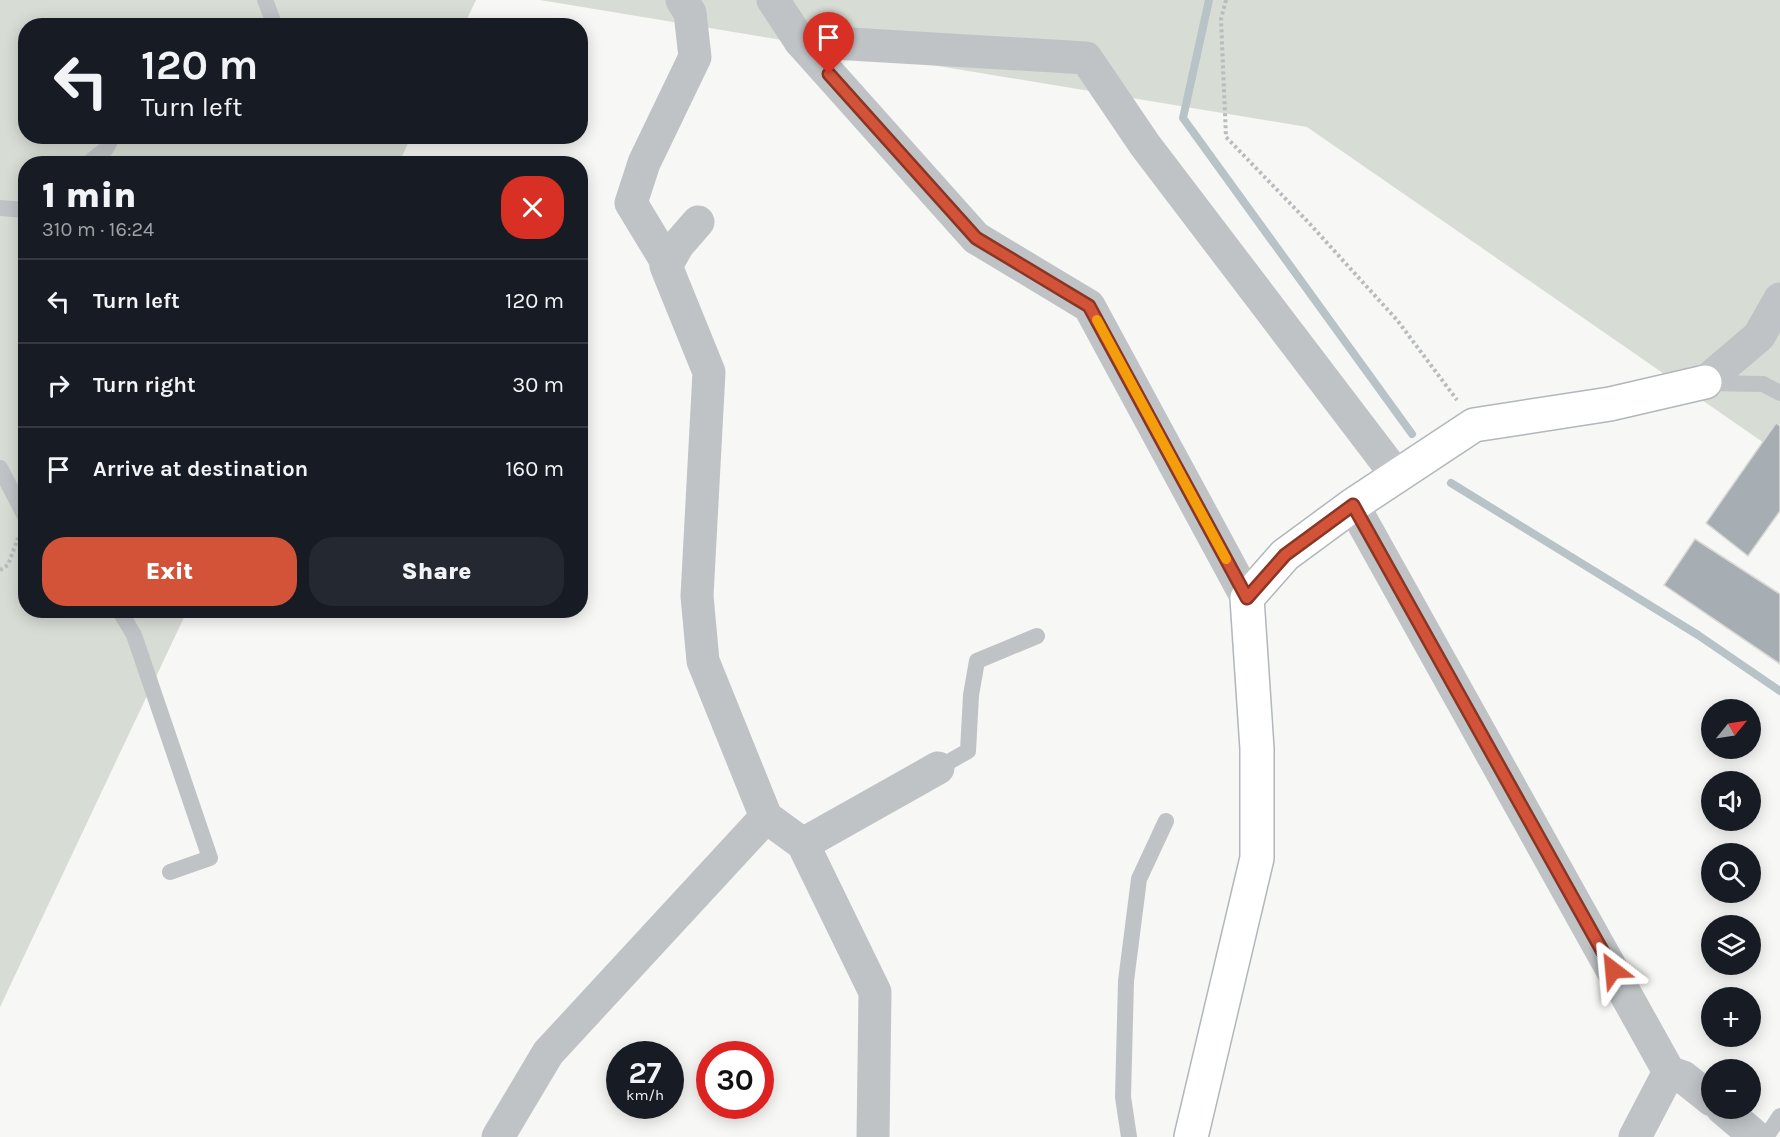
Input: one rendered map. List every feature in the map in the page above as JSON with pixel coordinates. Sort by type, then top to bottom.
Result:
[{"type":"street","points":[[668,264],[631,203],[644,163],[695,57],[690,13],[682,0]]},
{"type":"street","points":[[772,0],[800,41],[976,238],[1089,306],[1247,598],[1257,749],[1257,858],[1191,1137]]},
{"type":"street","points":[[800,41],[1086,58],[1145,145],[1397,476]]},
{"type":"street","points":[[698,222],[678,246],[666,266],[709,372],[697,596],[703,662],[766,817],[803,844],[875,992],[873,1137]]},
{"type":"street","points":[[1247,598],[1285,555],[1353,505],[1474,424],[1610,404],[1705,382],[1759,336],[1780,299]]},
{"type":"street","points":[[1353,505],[1669,1072],[1683,1077],[1701,1091]]},
{"type":"street","points":[[803,844],[938,768]]},
{"type":"street","points":[[498,1137],[548,1053],[766,817]]},
{"type":"street","points":[[1635,1137],[1669,1072]]},
{"type":"street","points":[[1735,1119],[1756,1137]]},
{"type":"lane","points":[[265,0],[272,18]]},
{"type":"lane","points":[[97,156],[108,144]]},
{"type":"lane","points":[[0,208],[18,209]]},
{"type":"lane","points":[[1705,382],[1763,384],[1780,393]]},
{"type":"lane","points":[[0,468],[18,509]]},
{"type":"lane","points":[[123,618],[134,635],[210,858],[170,872]]},
{"type":"lane","points":[[938,768],[968,751],[971,695],[977,661],[1037,636]]},
{"type":"lane","points":[[1129,1137],[1123,1097],[1126,981],[1139,879],[1166,821]]},
{"type":"lane","points":[[1766,1137],[1780,1116]]},
{"type":"path","points":[[1226,0],[1221,19],[1226,137],[1397,320],[1474,424]]},
{"type":"path","points":[[0,570],[8,565],[18,539]]},
{"type":"shaded area","points":[[0,0],[476,0],[467,18],[18,18],[18,144],[408,144],[402,156],[18,156],[18,618],[184,618],[0,1007]]},
{"type":"shaded area","points":[[540,0],[1780,0],[1780,454],[1307,127]]},
{"type":"building","points":[[1776,423],[1780,426],[1780,511],[1748,556],[1706,523]]},
{"type":"building","points":[[1695,539],[1780,594],[1780,664],[1664,585]]},
{"type":"waterway","points":[[1209,0],[1183,118],[1412,434]]},
{"type":"waterway","points":[[1451,483],[1698,635],[1780,691]]},
{"type":"slow traffic","points":[[1097,320],[1226,559]]},
{"type":"route","points":[[829,74],[976,238],[1089,306],[1247,598],[1285,555],[1353,505],[1613,970]]}]
